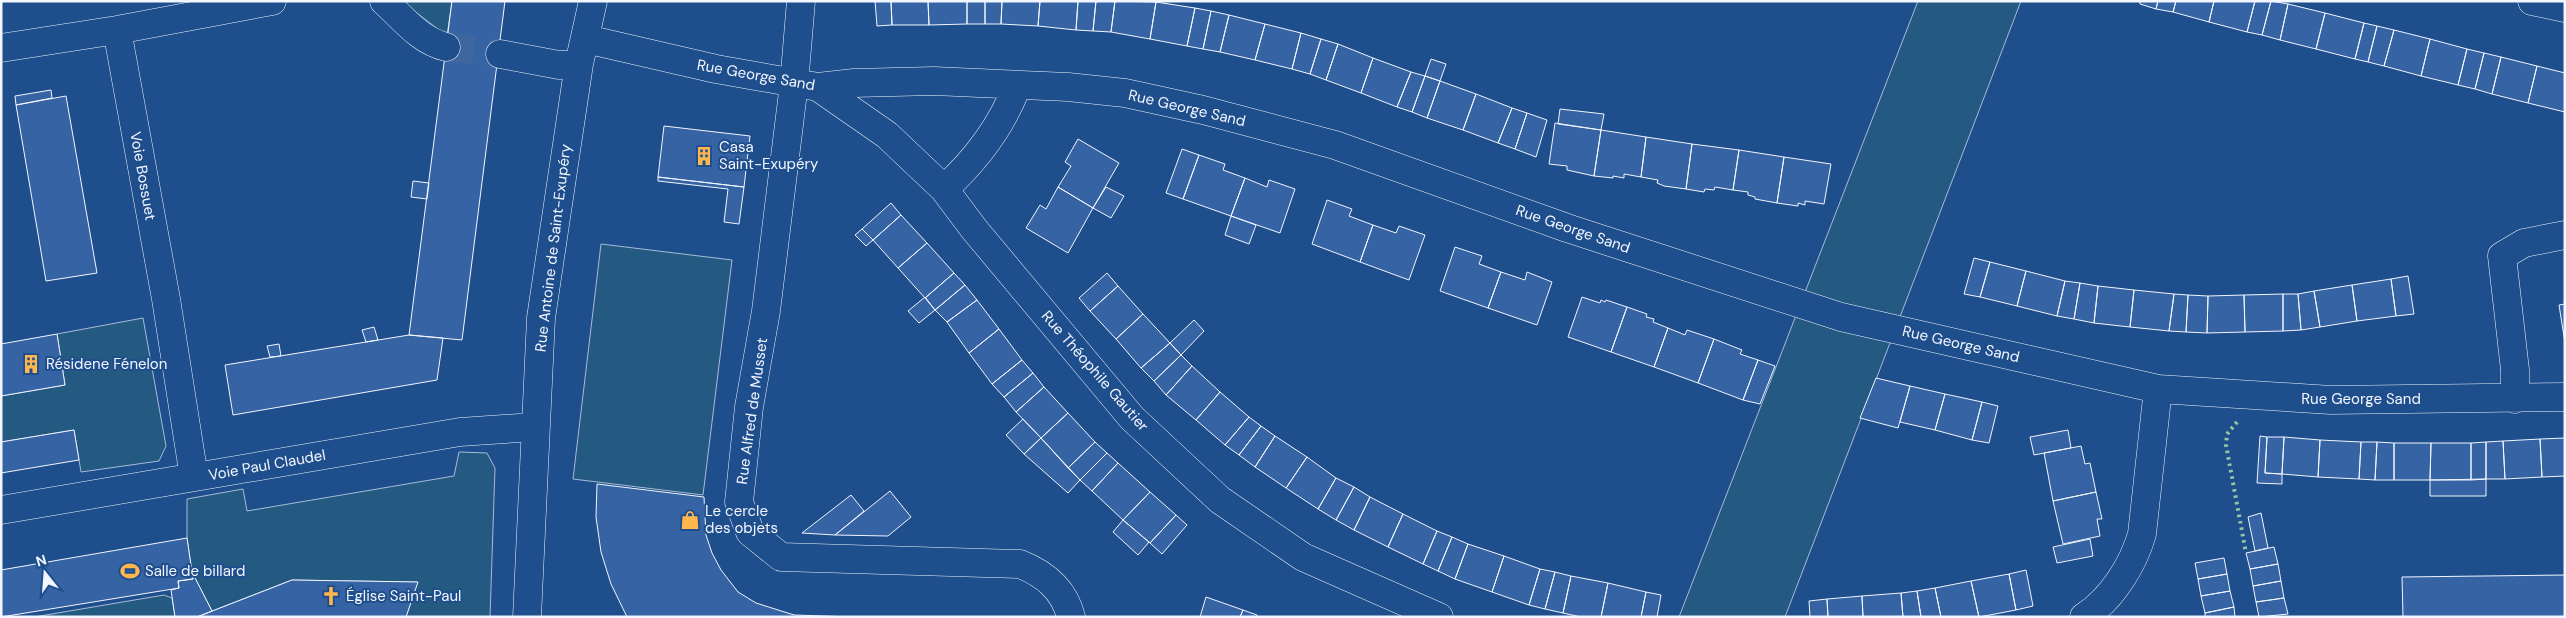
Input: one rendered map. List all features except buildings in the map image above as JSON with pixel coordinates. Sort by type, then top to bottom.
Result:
[{"type":"street","points":[[1,48],[117,30],[272,1]]},
{"type":"street","points":[[384,1],[413,30],[440,45]]},
{"type":"street","name":"Rue Antoine de Saint-Exupéry","points":[[527,617],[534,427],[541,318],[582,52],[593,1]]},
{"type":"street","name":"Rue Alfred de Musset","points":[[800,1],[806,86],[749,407],[739,502],[750,532],[781,557],[1020,564],[1035,570],[1053,583],[1064,599],[1071,617]]},
{"type":"street","points":[[2532,1],[2565,8]]},
{"type":"street","name":"Voie Bossuet","points":[[117,30],[166,299],[194,477]]},
{"type":"street","name":"Rue George Sand","points":[[500,54],[559,66],[582,52],[629,50],[806,86],[890,81],[980,82],[1125,93],[1203,110],[1336,145],[1567,228],[1841,317],[2158,389],[2331,400],[2565,396]]},
{"type":"street","points":[[873,125],[890,81]]},
{"type":"street","name":"Rue Théophile Gautier","points":[[806,86],[887,135],[944,189],[974,229],[1132,418],[1220,500],[1303,557],[1439,617]]},
{"type":"street","points":[[944,189],[1000,123],[1017,86]]},
{"type":"street","points":[[2515,398],[2515,370],[2502,256],[2524,243],[2565,236]]},
{"type":"street","points":[[2084,617],[2094,611],[2122,577],[2137,552],[2142,534],[2158,389]]},
{"type":"street","name":"Voie Paul Claudel","points":[[1,510],[460,432],[534,427]]},
{"type":"shaded area","points":[[401,1],[452,1],[447,36]]},
{"type":"shaded area","points":[[1918,1],[2021,1],[1785,617],[1679,617]]},
{"type":"shaded area","points":[[601,244],[732,260],[703,495],[573,479]]},
{"type":"shaded area","points":[[143,318],[166,446],[159,461],[81,472],[74,430],[1,442],[1,396],[65,385],[57,334]]},
{"type":"shaded area","points":[[459,452],[487,453],[495,468],[490,617],[406,617],[417,582],[292,580],[212,611],[192,572],[187,538],[187,499],[243,489],[247,511],[454,476]]},
{"type":"shaded area","points":[[164,595],[172,598],[175,617],[34,617]]},
{"type":"tunnel","points":[[446,47],[500,54]]},
{"type":"hedge","points":[[2237,422],[2227,434],[2226,445],[2246,553]]},
{"type":"place","name":"Casa Saint-Exupéry","points":[[704,156]]},
{"type":"place","name":"Résidene Fénelon","points":[[31,364]]},
{"type":"place","name":"Le cercle des objets","points":[[690,520]]},
{"type":"place","name":"Salle de billard","points":[[130,571]]},
{"type":"place","name":"Église Saint-Paul","points":[[331,596]]}]
